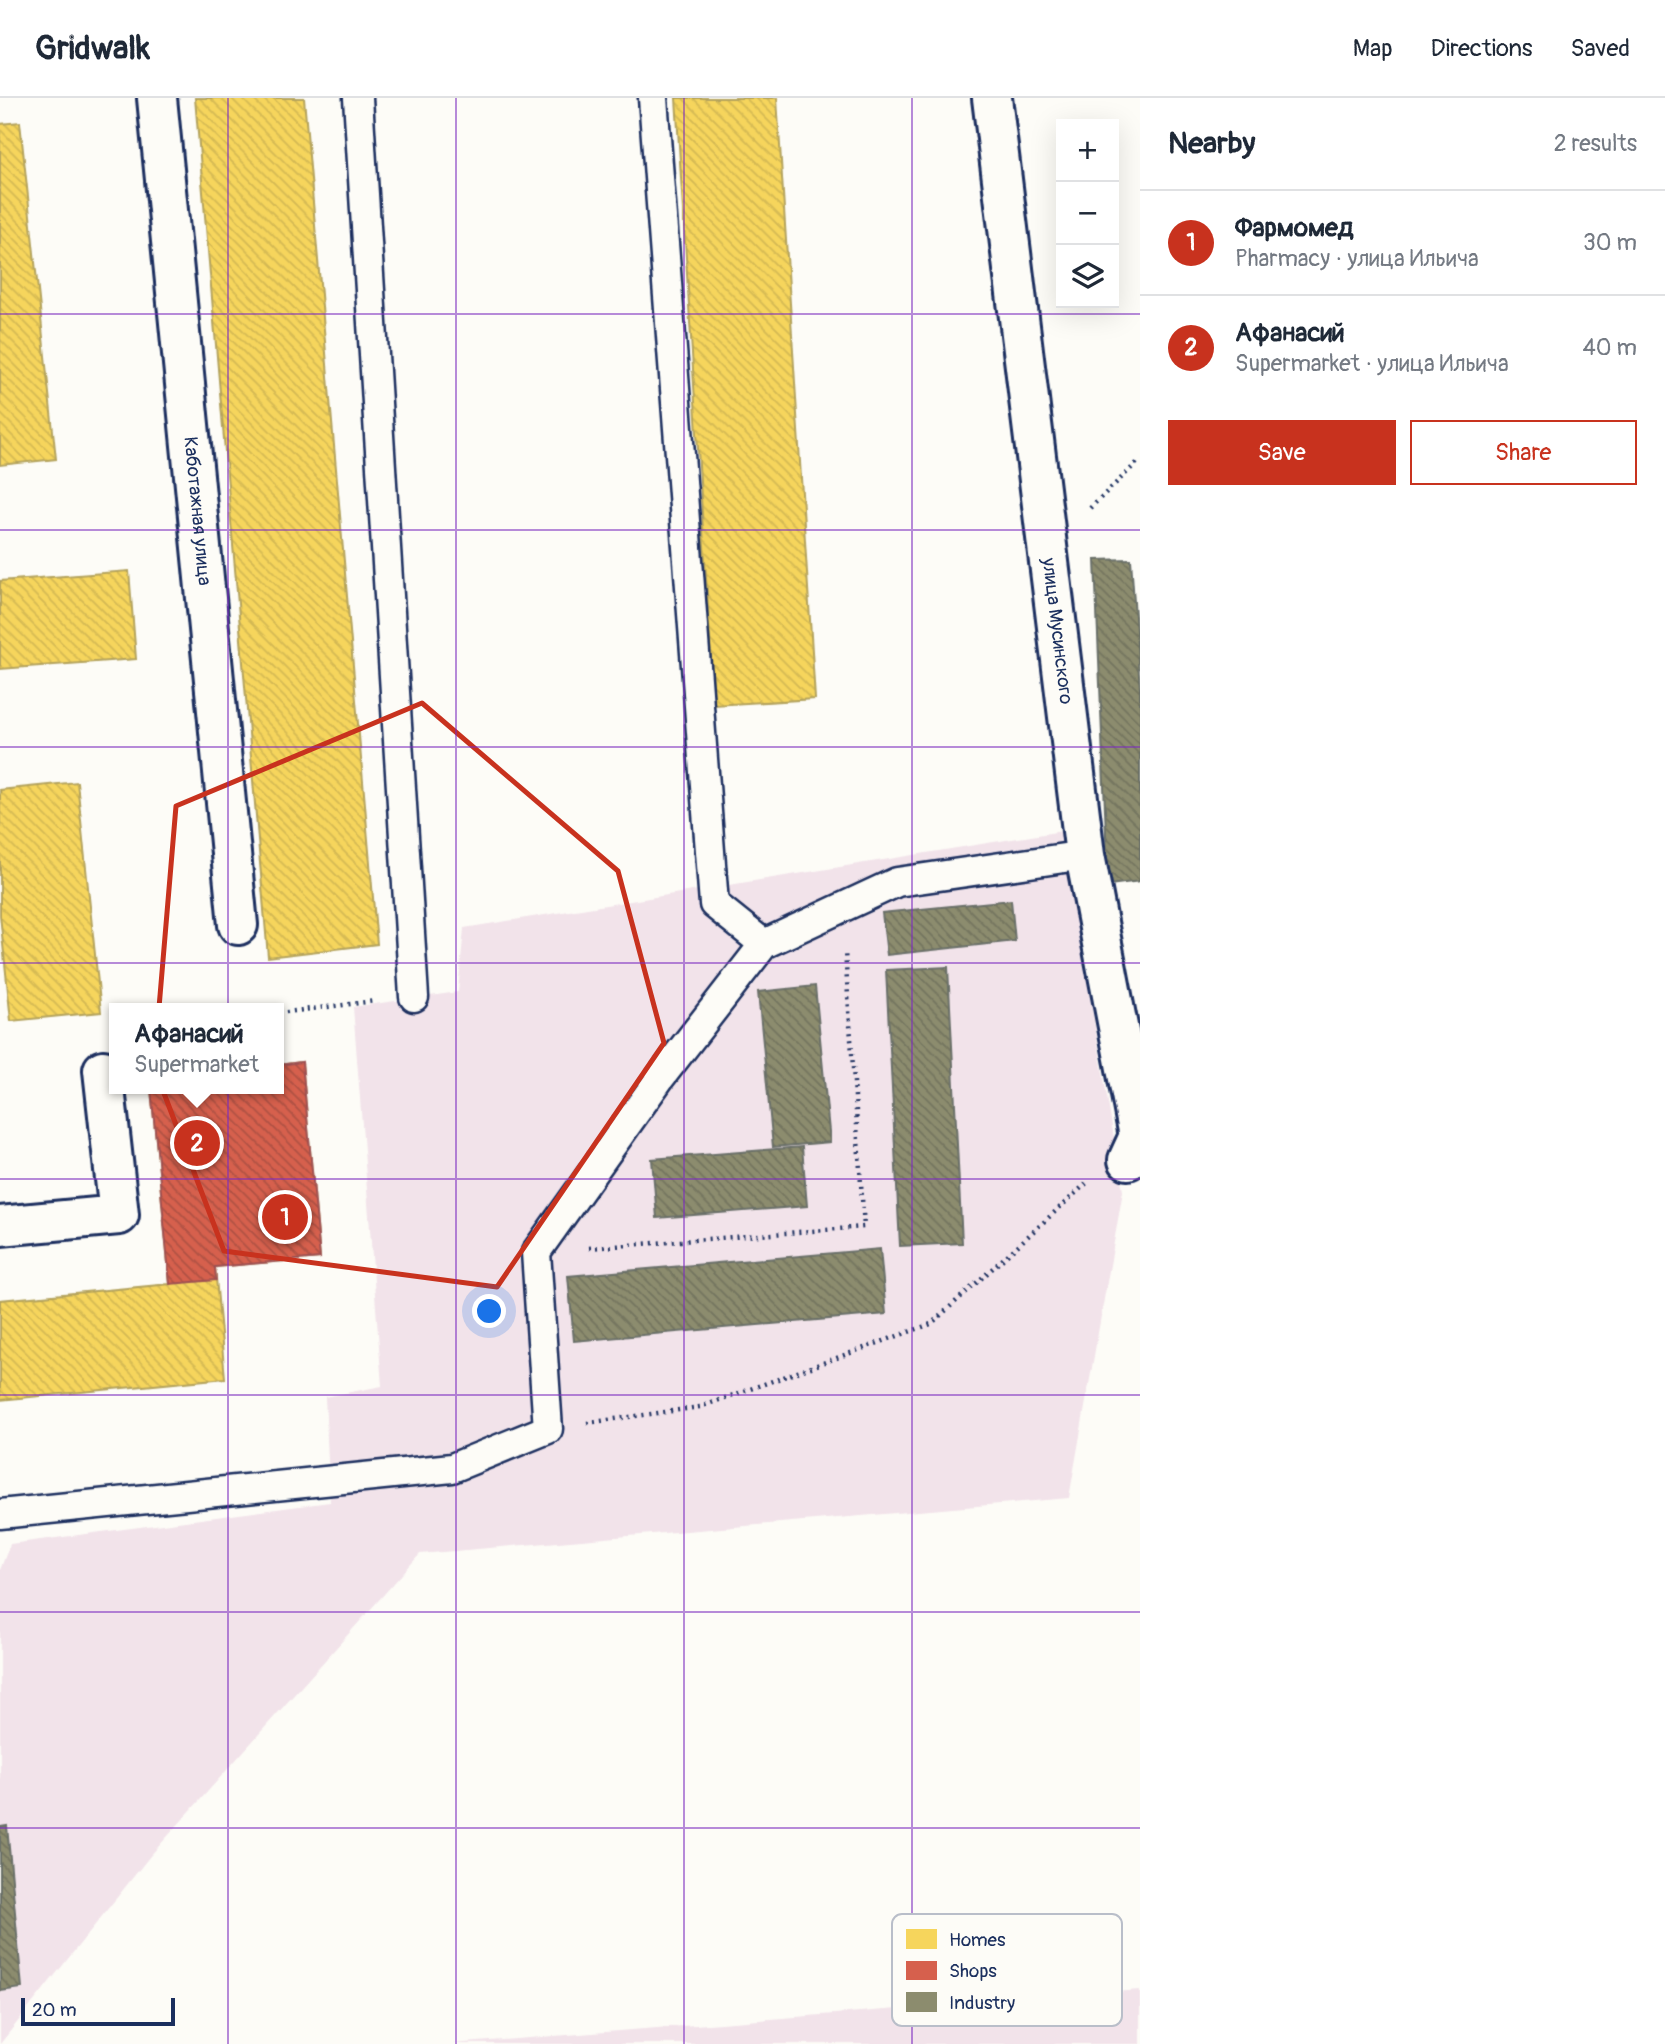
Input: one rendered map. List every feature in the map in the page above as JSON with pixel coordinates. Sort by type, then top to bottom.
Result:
[{"type":"street","name":"Каботажная улица","points":[[157,98],[238,925]]},
{"type":"street","name":"улица Мусинского","points":[[992,98],[1085,855],[1136,1153]]},
{"type":"street","points":[[0,1226],[120,1215],[103,1070]]},
{"type":"lane","points":[[358,98],[414,996]]},
{"type":"lane","points":[[653,98],[714,904],[764,944]]},
{"type":"lane","points":[[0,1514],[452,1468],[548,1429],[536,1252],[660,1079],[764,944],[897,882],[1085,855]]},
{"type":"path","points":[[1048,547],[1140,460]]},
{"type":"path","points":[[536,1252],[864,1227],[842,908]]},
{"type":"path","points":[[284,1012],[414,996]]},
{"type":"path","points":[[548,1429],[700,1407],[931,1324],[1136,1153]]},
{"type":"highlighted area","points":[[422,703],[618,871],[664,1043],[497,1287],[224,1251],[154,1067],[176,806]]},
{"type":"shaded area","points":[[1062,831],[1123,1191],[1069,1498],[420,1554],[150,1856],[0,2044],[0,1570],[10,1544],[330,1502],[325,1397],[382,1386],[353,1007],[458,992],[464,928]]},
{"type":"shaded area","points":[[1140,1990],[1140,2044],[452,2044],[892,2009],[892,2026],[1122,2026],[1122,1991]]},
{"type":"building: Homes","points":[[195,98],[304,98],[377,944],[268,957]]},
{"type":"building: Homes","points":[[676,98],[777,98],[815,699],[714,705]]},
{"type":"building: Homes","points":[[20,122],[56,459],[0,465],[0,124]]},
{"type":"building: Homes","points":[[129,571],[136,659],[0,669],[0,581]]},
{"type":"building: Homes","points":[[77,782],[101,1012],[11,1021],[0,915],[0,790]]},
{"type":"building: Homes","points":[[302,1062],[320,1258],[215,1267],[225,1378],[0,1400],[0,1300],[170,1284],[151,1094],[284,1094],[284,1064]]},
{"type":"building: Shops","points":[[302,1062],[320,1258],[215,1267],[216,1280],[170,1284],[151,1094],[284,1094],[284,1064]]},
{"type":"building: Industry","points":[[1131,559],[1140,689],[1140,881],[1108,885],[1095,560]]},
{"type":"building: Industry","points":[[1011,900],[1015,941],[887,955],[882,913]]},
{"type":"building: Industry","points":[[948,967],[962,1243],[900,1246],[886,970]]},
{"type":"building: Industry","points":[[815,986],[830,1142],[773,1147],[758,992]]},
{"type":"building: Industry","points":[[802,1147],[807,1206],[657,1218],[652,1159]]},
{"type":"building: Industry","points":[[880,1249],[886,1314],[574,1341],[568,1276]]},
{"type":"building: Industry","points":[[7,1826],[22,1988],[0,1991],[0,1827]]},
{"type":"place","name":"Афанасий","points":[[197,1143]]},
{"type":"place","name":"Фармомед","points":[[285,1217]]}]
